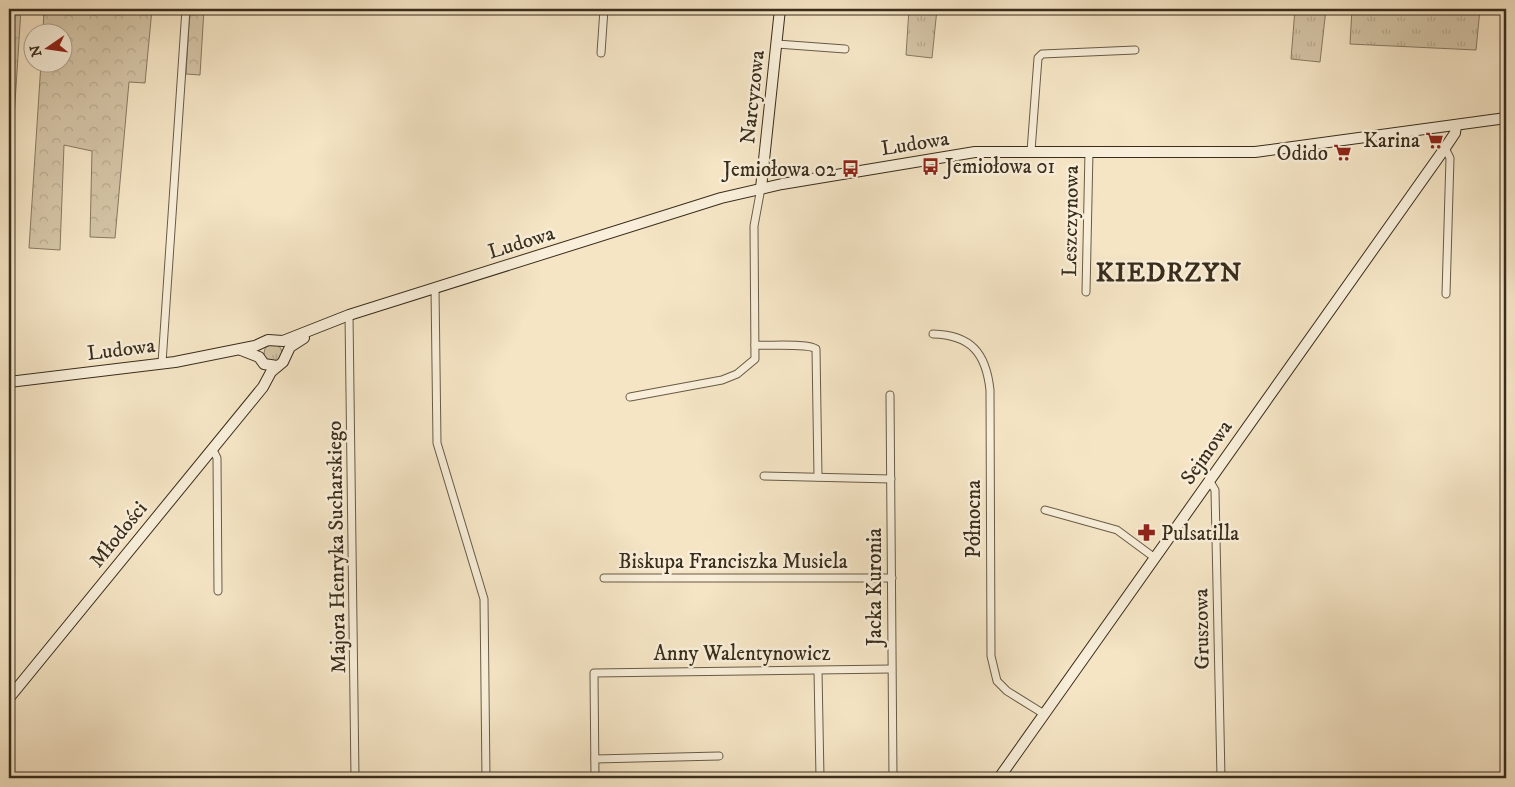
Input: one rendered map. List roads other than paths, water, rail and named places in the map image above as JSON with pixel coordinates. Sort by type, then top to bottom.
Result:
[{"type":"main road","name":"Narcyzowa","points":[[761,188],[780,9]]},
{"type":"main road","name":"Ludowa","points":[[9,382],[162,363],[263,344],[274,339],[280,342],[349,315],[721,198],[761,188],[975,152],[1255,152],[1506,118]]},
{"type":"main road","name":"Sejmowa","points":[[999,778],[1445,148],[1455,133],[1456,125]]},
{"type":"main road","name":"Ludowa","points":[[277,366],[283,362],[290,347],[321,326]]},
{"type":"main road","points":[[280,342],[285,347],[286,355]]},
{"type":"main road","points":[[262,361],[259,352],[263,344]]},
{"type":"main road","points":[[237,349],[250,351],[262,361],[277,366]]},
{"type":"main road","name":"Młodości","points":[[257,394],[264,375],[262,361]]},
{"type":"main road","name":"Młodości","points":[[9,698],[257,394],[277,366]]},
{"type":"street","points":[[162,363],[186,9]]},
{"type":"street","points":[[601,53],[604,9]]},
{"type":"street","points":[[777,44],[844,49]]},
{"type":"street","points":[[1031,151],[1038,58],[1042,54],[1135,50]]},
{"type":"street","points":[[1445,148],[1450,158],[1446,294]]},
{"type":"street","name":"Leszczynowa","points":[[1086,292],[1089,151]]},
{"type":"street","points":[[630,397],[731,378],[755,358],[754,226],[761,188]]},
{"type":"street","points":[[435,288],[437,439],[484,599],[486,778]]},
{"type":"street","name":"Majora Henryka Sucharskiego","points":[[349,315],[356,778]]},
{"type":"street","name":"Północna","points":[[933,334],[951,334],[967,342],[982,358],[986,370],[990,390],[991,656],[997,681],[1007,691],[1044,714]]},
{"type":"street","points":[[755,344],[779,347],[805,345],[816,349],[818,477]]},
{"type":"street","name":"Jacka Kuronia","points":[[890,395],[893,778]]},
{"type":"street","points":[[212,448],[217,458],[218,590]]},
{"type":"street","points":[[764,476],[891,479]]},
{"type":"street","name":"Gruszowa","points":[[1209,480],[1215,490],[1221,778]]},
{"type":"street","points":[[1045,510],[1116,530],[1155,558]]},
{"type":"street","name":"Biskupa Franciszka Musiela","points":[[604,578],[892,578]]},
{"type":"street","name":"Anny Walentynowicz","points":[[594,759],[594,672],[891,669]]},
{"type":"street","points":[[818,670],[820,778]]},
{"type":"street","points":[[595,778],[594,759],[719,756]]},
{"type":"place","name":"Karina","points":[[1434,140]]},
{"type":"place","name":"Odido","points":[[1342,153]]},
{"type":"place","name":"Jemiołowa 01","points":[[931,166]]},
{"type":"place","name":"Jemiołowa 02","points":[[850,169]]},
{"type":"place","name":"Pulsatilla","points":[[1147,533]]},
{"type":"district","name":"KIEDRZYN","points":[[1169,272]]}]
